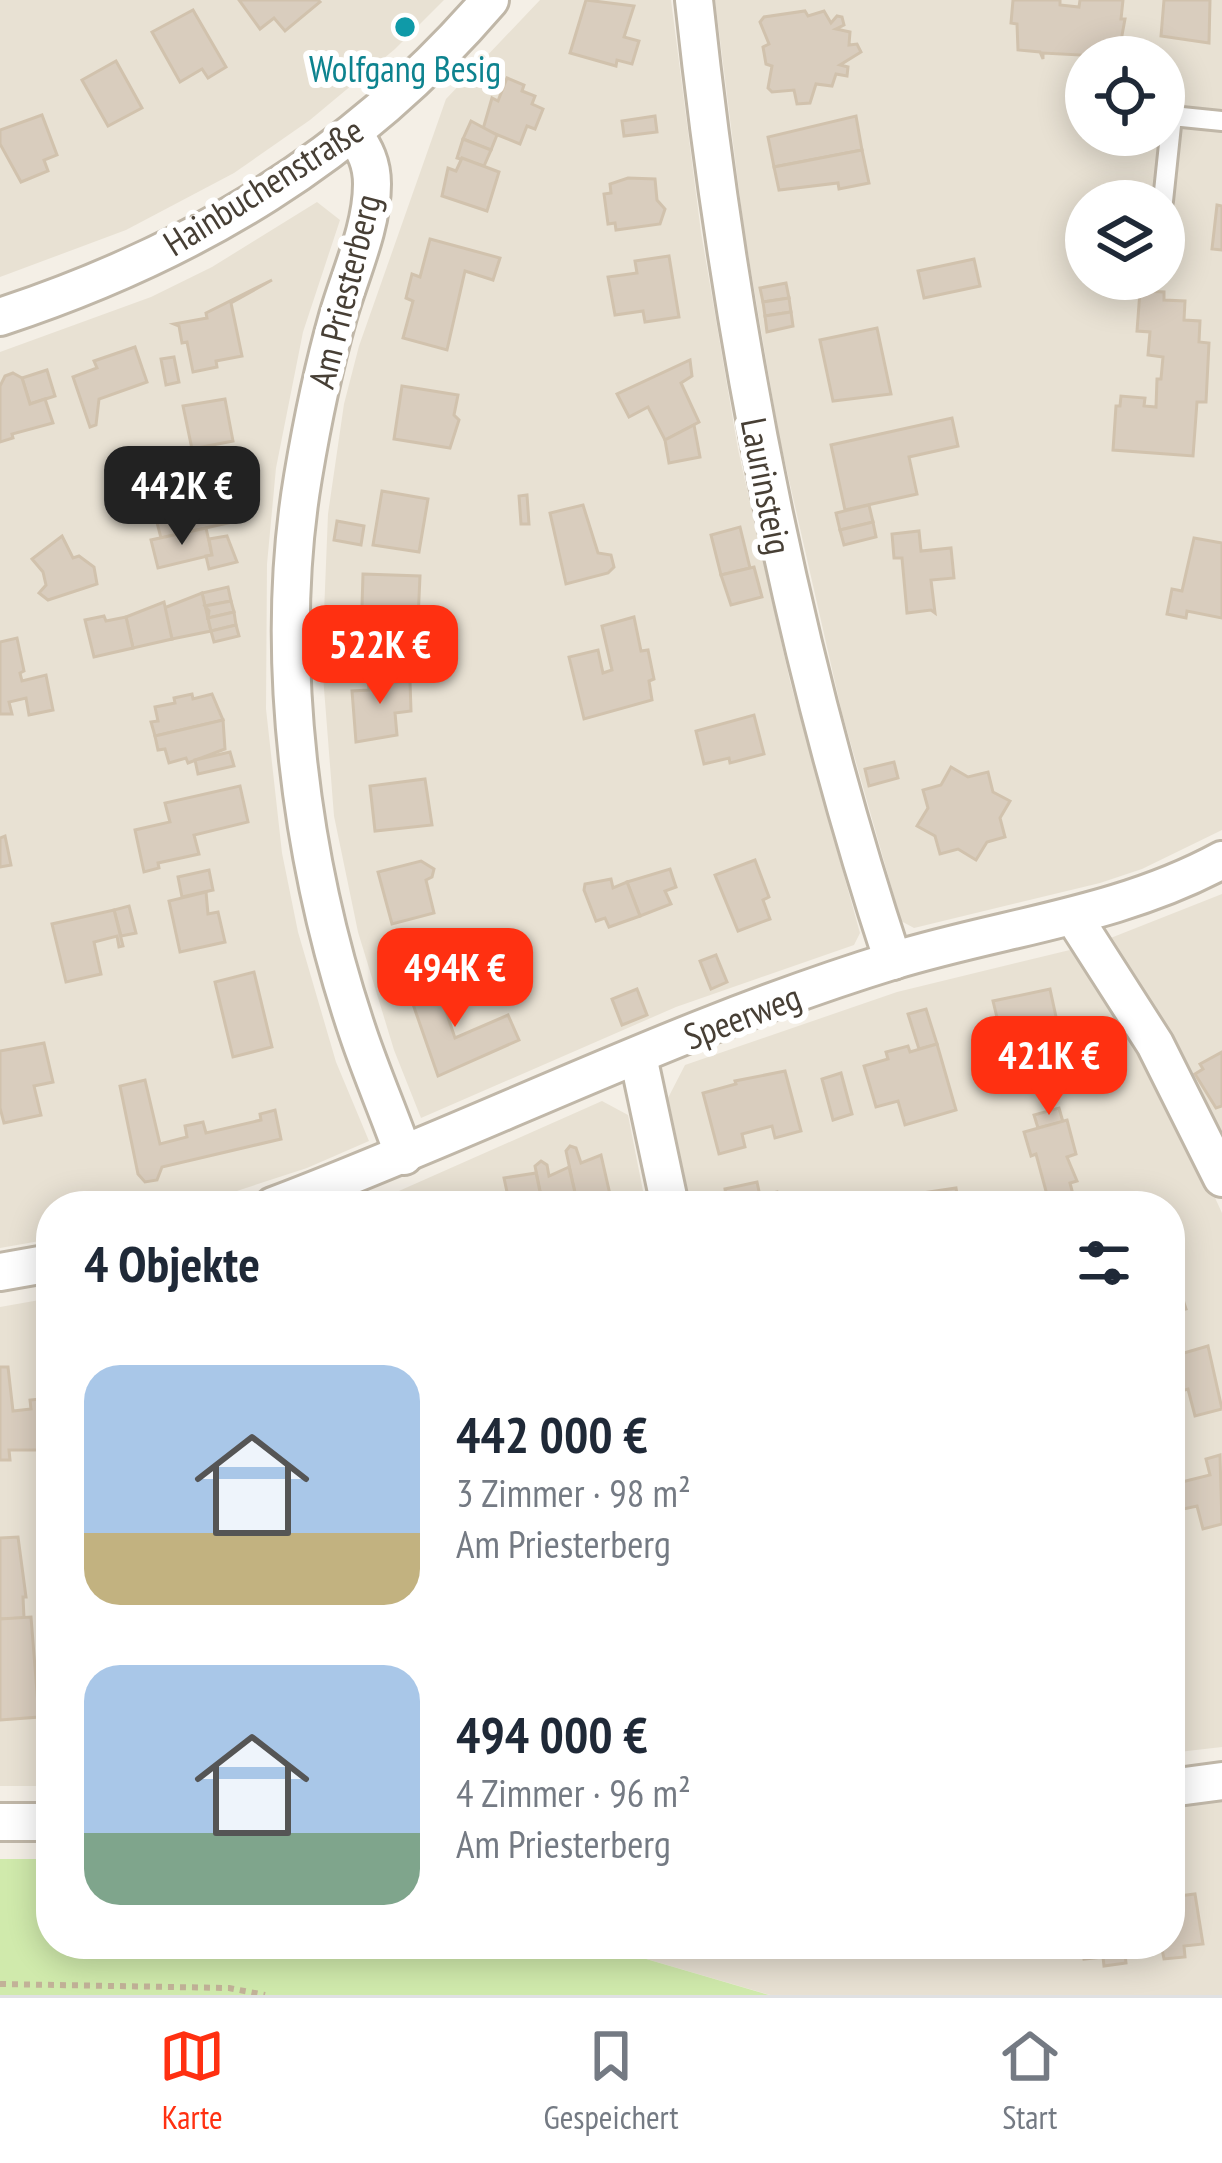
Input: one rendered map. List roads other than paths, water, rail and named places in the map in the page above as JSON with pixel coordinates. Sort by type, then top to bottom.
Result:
[{"type":"street","name":"Hainbuchenstraße","points":[[0,317],[81,290],[167,250],[281,184],[354,134],[438,60],[490,0]]},
{"type":"street","name":"Laurinsteig","points":[[694,0],[745,374],[783,568],[893,961]]},
{"type":"street","name":"Am Priesterberg","points":[[354,134],[369,155],[373,184],[314,408],[300,493],[292,669],[296,754],[327,921],[358,1035],[404,1156]]},
{"type":"street","name":"Speerweg","points":[[312,1191],[638,1056],[893,961],[1073,916],[1167,886],[1222,860]]},
{"type":"street","points":[[1073,916],[1155,1044],[1222,1178]]},
{"type":"street","points":[[638,1056],[667,1191]]},
{"type":"street","points":[[0,1272],[36,1266]]},
{"type":"street","points":[[1185,1785],[1222,1781]]},
{"type":"street","points":[[0,1822],[36,1822]]},
{"type":"lane","points":[[1165,180],[1172,116],[1222,121]]},
{"type":"place","name":"Wolfgang Besig","points":[[405,27]]}]
